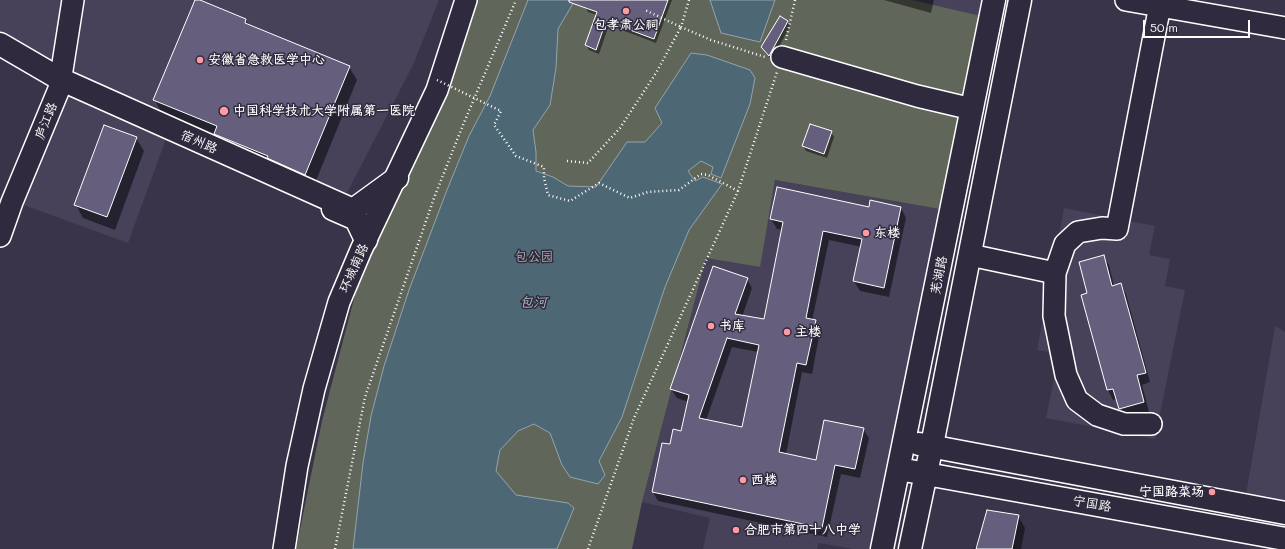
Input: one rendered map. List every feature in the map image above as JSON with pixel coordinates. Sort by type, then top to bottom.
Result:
[{"type":"main road","name":"芜湖路","points":[[882,549],[994,0]]},
{"type":"main road","name":"芜湖路","points":[[910,549],[1020,0]]},
{"type":"main road","name":"宿州路","points":[[0,44],[60,84],[353,210],[397,178]]},
{"type":"main road","name":"宿州路","points":[[0,55],[164,132],[356,219],[366,240]]},
{"type":"main road","name":"宁国路","points":[[905,442],[932,445],[1285,513]]},
{"type":"main road","name":"宁国路","points":[[899,468],[1285,539]]},
{"type":"street","name":"庐江路","points":[[0,236],[12,202],[60,84],[72,0]]},
{"type":"street","name":"环城南路","points":[[284,549],[297,466],[314,389],[339,302],[366,240],[397,178],[437,90],[466,0]]},
{"type":"street","points":[[1126,0],[1285,28]]},
{"type":"street","points":[[1151,424],[1124,424],[1110,420],[1097,415],[1077,400],[1066,375],[1058,344],[1054,316],[1055,273],[1065,244],[1078,232],[1102,228],[1117,229],[1160,5]]},
{"type":"street","points":[[782,57],[917,96],[972,109]]},
{"type":"street","points":[[970,255],[1055,273]]},
{"type":"path","points":[[335,549],[365,397],[434,198],[516,0]]},
{"type":"path","points":[[567,161],[588,163],[620,128],[656,73],[681,27],[689,0]]},
{"type":"path","points":[[588,549],[634,418],[738,191],[782,57],[795,0]]},
{"type":"path","points":[[644,10],[733,48],[771,59],[782,57]]},
{"type":"path","points":[[438,80],[502,111],[494,125],[516,156],[544,168],[544,178],[548,195],[570,201],[599,183],[630,198],[648,192],[679,190],[701,174],[708,175],[738,191]]},
{"type":"shaded area","points":[[0,0],[73,0],[60,79],[0,44]]},
{"type":"shaded area","name":"中国科学技术大学附属第一医院","points":[[81,0],[439,0],[413,65],[347,193],[171,125],[128,243],[21,204]]},
{"type":"shaded area","points":[[912,0],[994,0],[990,18]]},
{"type":"shaded area","points":[[775,180],[951,211],[882,549],[853,549],[819,543],[817,549],[703,549],[710,518],[642,502],[706,258],[759,267]]},
{"type":"shaded area","points":[[1064,208],[1155,226],[1149,255],[1170,259],[1165,286],[1185,290],[1155,439],[1046,418],[1059,354],[1037,350]]},
{"type":"shaded area","points":[[1275,326],[1285,332],[1285,513],[1244,506]]},
{"type":"green space","name":"包公园","points":[[468,0],[912,0],[990,18],[951,211],[775,180],[760,267],[706,258],[642,502],[632,549],[296,549],[322,421],[367,249],[356,219],[391,170]]},
{"type":"water","name":"包河","points":[[528,0],[575,0],[558,29],[556,68],[550,105],[533,130],[536,152],[536,171],[553,177],[568,186],[596,187],[627,142],[645,142],[662,123],[655,108],[691,53],[707,55],[750,70],[755,78],[750,104],[721,178],[711,174],[713,167],[701,161],[688,171],[695,181],[703,177],[722,184],[689,230],[665,287],[622,417],[599,461],[605,475],[598,484],[570,477],[562,465],[550,433],[534,424],[518,431],[500,450],[496,471],[516,495],[568,503],[574,508],[557,549],[353,549],[363,463],[371,416],[384,366],[409,290],[447,190],[469,136],[490,96]]},
{"type":"water","points":[[710,0],[775,0],[760,42],[721,33]]},
{"type":"building","points":[[195,0],[200,0],[246,19],[245,23],[350,66],[305,175],[267,158],[268,156],[214,134],[217,126],[153,100]]},
{"type":"building","points":[[569,0],[668,0],[654,39],[606,21],[596,50],[585,45],[597,12],[569,2]]},
{"type":"building","points":[[780,16],[788,21],[769,56],[761,47]]},
{"type":"building","points":[[810,124],[832,131],[824,154],[802,146]]},
{"type":"building","points":[[104,125],[137,137],[107,217],[74,205]]},
{"type":"building","points":[[777,187],[869,207],[870,200],[901,207],[884,288],[853,281],[862,239],[823,231],[806,318],[816,320],[806,365],[797,363],[779,452],[816,460],[824,420],[864,428],[855,469],[835,465],[822,528],[652,492],[662,443],[670,444],[673,429],[681,431],[689,395],[670,389],[713,266],[748,278],[735,314],[764,319],[783,222],[770,219]],"holes":[[[727,338],[759,345],[742,427],[699,418]]]},
{"type":"building","points":[[1104,255],[1112,286],[1121,283],[1146,373],[1137,375],[1144,402],[1119,409],[1113,389],[1107,390],[1081,295],[1087,293],[1079,262]]},
{"type":"building","points":[[987,510],[1019,515],[1012,549],[976,549]]},
{"type":"place","name":"包孝肃公祠","points":[[626,11]]},
{"type":"place","name":"安徽省急救医学中心","points":[[200,60]]},
{"type":"place","name":"中国科学技术大学附属第一医院","points":[[224,111]]},
{"type":"place","name":"东楼","points":[[866,233]]},
{"type":"place","name":"书库","points":[[711,326]]},
{"type":"place","name":"主楼","points":[[787,332]]},
{"type":"place","name":"西楼","points":[[743,480]]},
{"type":"place","name":"宁国路菜场","points":[[1212,492]]},
{"type":"place","name":"合肥市第四十八中学","points":[[736,530]]}]
